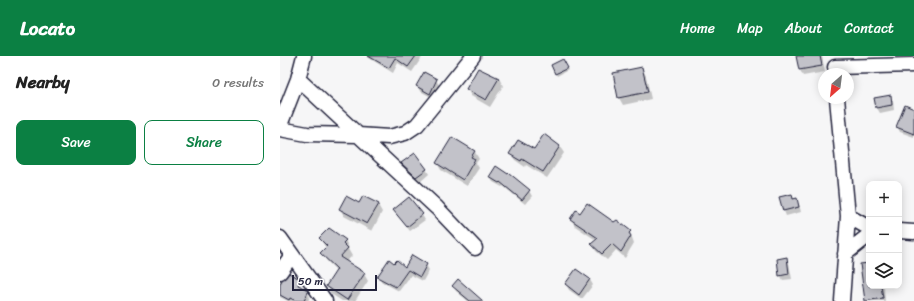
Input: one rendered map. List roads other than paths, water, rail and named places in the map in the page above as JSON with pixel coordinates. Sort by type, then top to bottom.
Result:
[{"type":"street","points":[[280,125],[298,80],[304,56]]},
{"type":"street","points":[[280,129],[307,134],[389,137],[405,133],[417,125],[473,56]]},
{"type":"street","points":[[834,66],[914,65]]},
{"type":"street","points":[[298,80],[437,208],[475,248]]},
{"type":"street","points":[[838,104],[848,216],[842,301]]},
{"type":"street","points":[[848,216],[866,226]]},
{"type":"street","points":[[902,232],[914,232]]},
{"type":"street","points":[[845,254],[866,237]]},
{"type":"street","points":[[280,238],[324,301]]},
{"type":"street","points":[[280,272],[292,255]]}]
